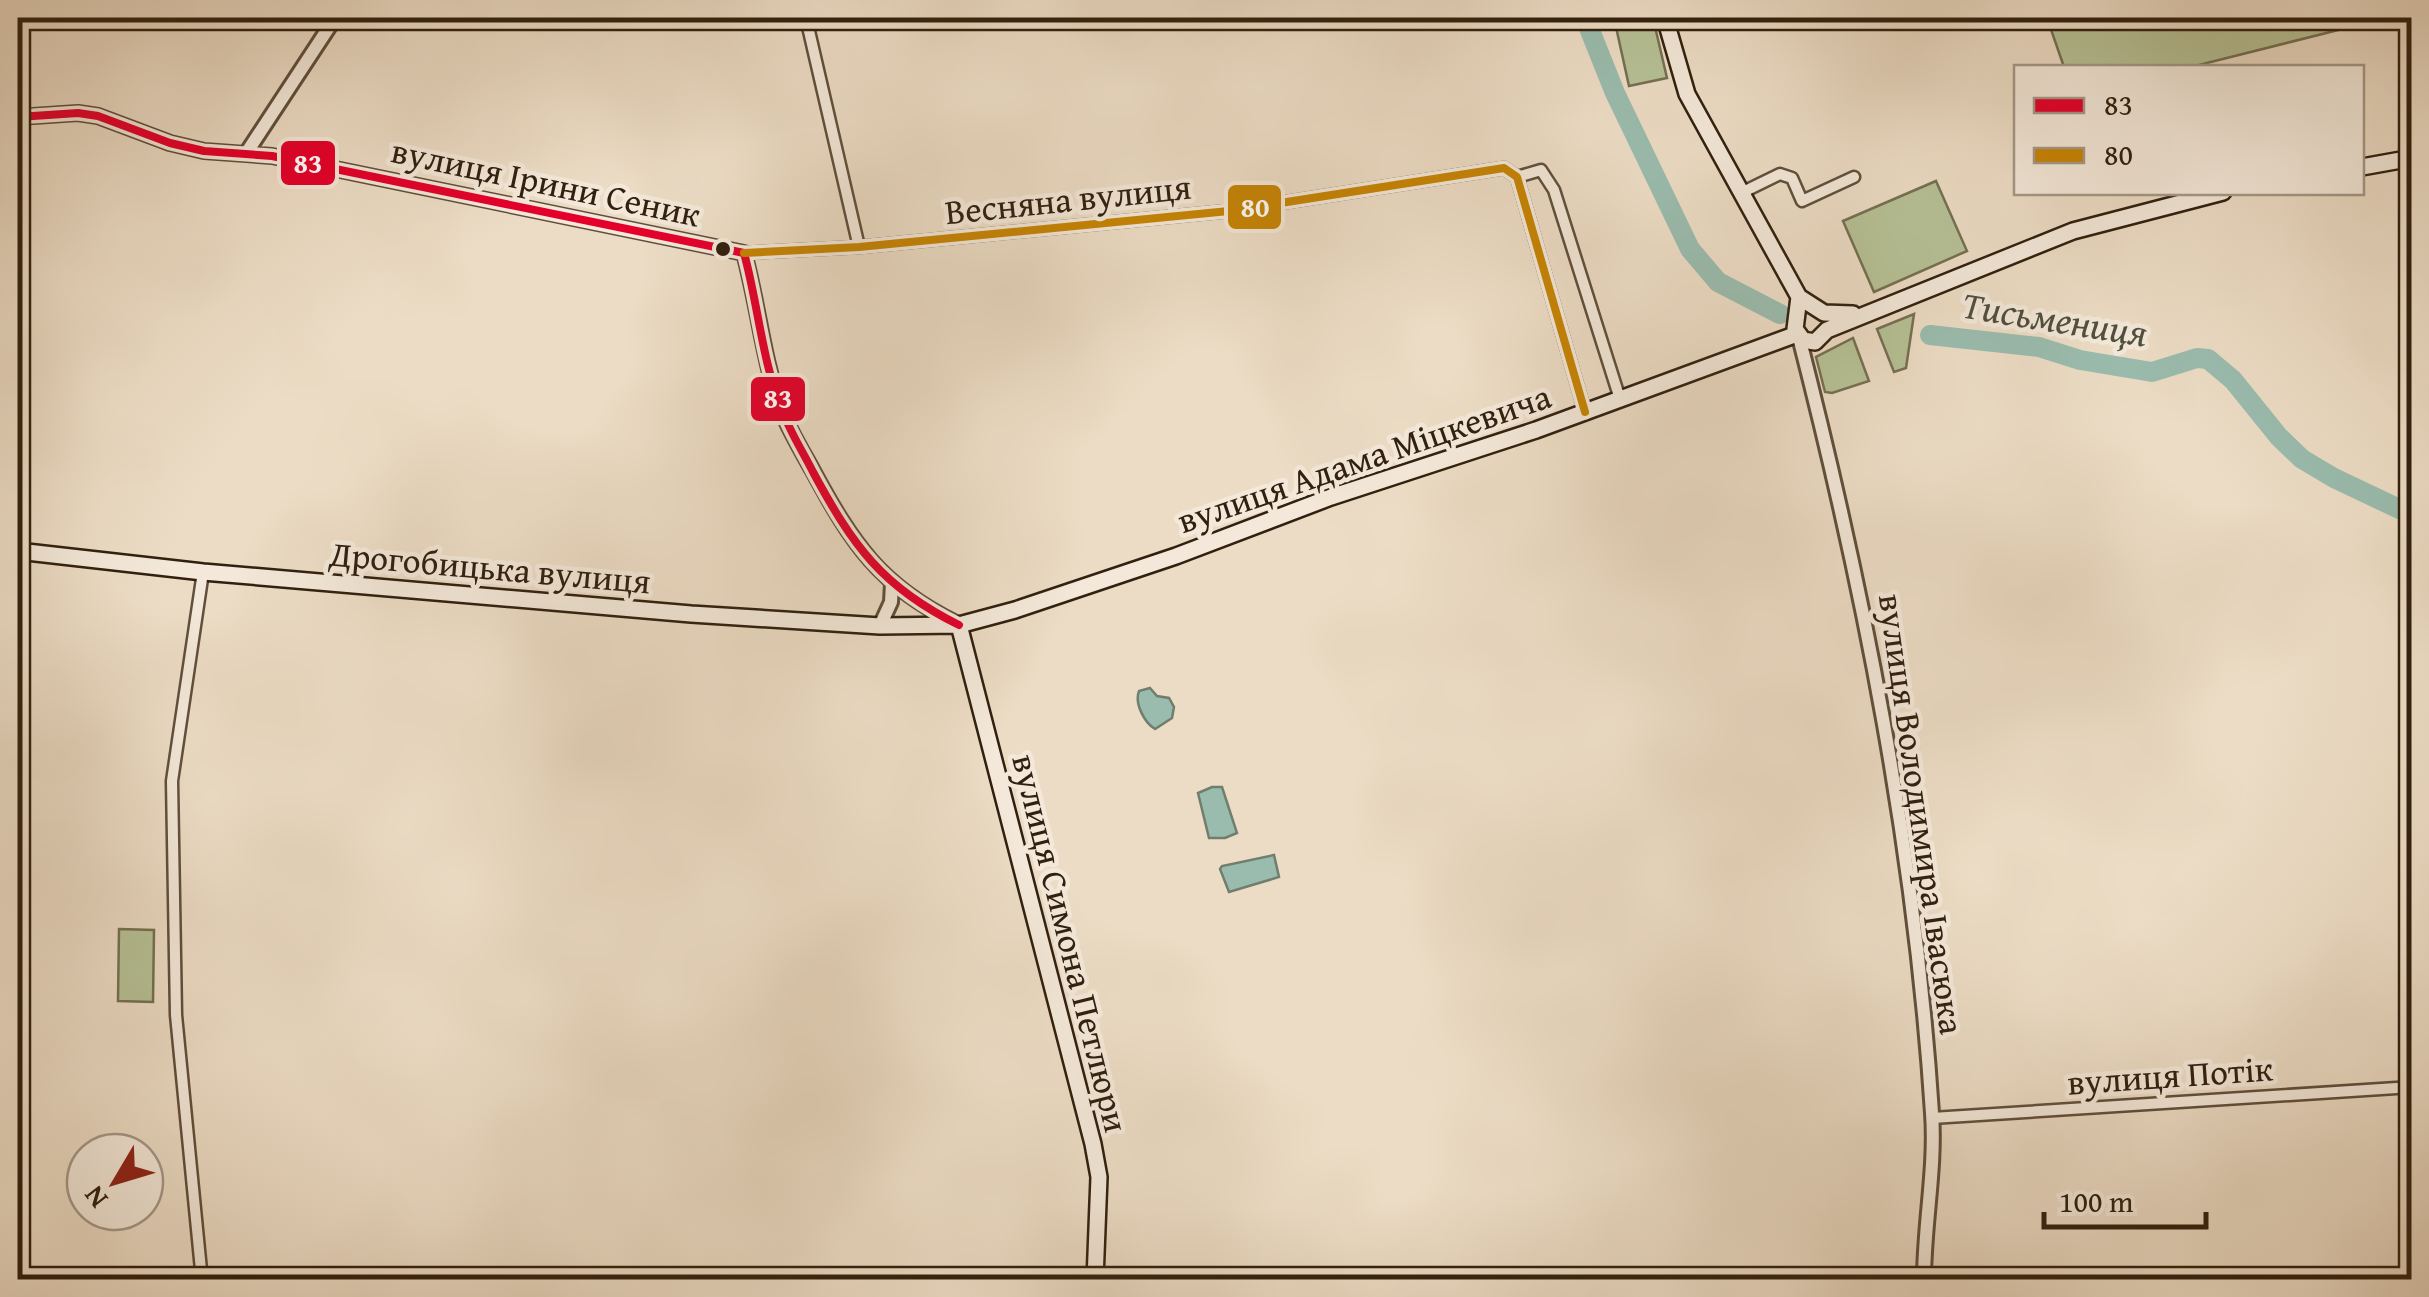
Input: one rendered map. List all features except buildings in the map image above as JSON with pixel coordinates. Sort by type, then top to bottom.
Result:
[{"type":"main road","points":[[1666,18],[1687,94],[1799,298],[1803,334]]},
{"type":"main road","points":[[2364,167],[2412,158]]},
{"type":"main road","name":"вулиця Адама Міцкевича","points":[[959,625],[1142,568],[1331,497],[1877,309],[2073,230],[2211,195]]},
{"type":"main road","points":[[1799,298],[1825,317],[1803,334]]},
{"type":"main road","points":[[1818,311],[1847,315],[1877,309]]},
{"type":"main road","name":"Дрогобицька вулиця","points":[[18,551],[204,572],[675,612],[880,626],[959,625]]},
{"type":"main road","name":"вулиця Симона Петлюри","points":[[959,625],[1093,1144],[1099,1177],[1095,1280]]},
{"type":"street","points":[[248,152],[335,18]]},
{"type":"street","points":[[806,18],[859,247]]},
{"type":"street","name":"вулиця Ірини Сеник","points":[[18,117],[98,116],[170,143],[204,151],[248,152],[744,253],[781,409],[833,509],[858,549],[892,583],[959,625]]},
{"type":"street","name":"Весняна вулиця","points":[[744,253],[859,247],[1229,211],[1504,168],[1518,177],[1541,170],[1554,190],[1620,399]]},
{"type":"street","points":[[1741,193],[1780,174],[1792,178],[1802,201],[1854,177]]},
{"type":"street","points":[[1518,177],[1585,412]]},
{"type":"street","name":"вулиця Володимира Івасюка","points":[[1803,334],[1806,363],[1846,526],[1882,706],[1921,995],[1932,1118],[1924,1280]]},
{"type":"street","points":[[202,1280],[176,1016],[172,781],[204,572]]},
{"type":"street","points":[[880,626],[891,602],[892,583]]},
{"type":"street","name":"вулиця Потік","points":[[1932,1118],[2412,1087]]},
{"type":"shaded area","points":[[1614,18],[1653,18],[1667,78],[1629,86]]},
{"type":"shaded area","points":[[2047,18],[2386,18],[2199,65],[2063,65]]},
{"type":"shaded area","points":[[1936,181],[1967,251],[1874,292],[1843,221]]},
{"type":"shaded area","points":[[1914,314],[1906,368],[1894,372],[1877,329]]},
{"type":"shaded area","points":[[1853,338],[1869,381],[1825,392],[1816,357]]},
{"type":"shaded area","points":[[1150,688],[1157,696],[1169,698],[1174,707],[1172,718],[1155,729],[1144,718],[1138,702],[1139,691]]},
{"type":"shaded area","points":[[1222,787],[1237,833],[1225,838],[1209,838],[1198,793]]},
{"type":"shaded area","points":[[1274,855],[1279,877],[1229,892],[1222,866]]},
{"type":"shaded area","points":[[119,929],[154,930],[153,1002],[118,1001]]},
{"type":"waterway","name":"Тисьмениця","points":[[1585,18],[1615,93],[1690,249],[1718,282],[1780,314]]},
{"type":"waterway","name":"Тисьмениця","points":[[1930,335],[2039,347],[2080,360],[2152,372],[2197,358],[2208,359],[2233,380],[2302,459],[2412,515]]},
{"type":"transit line","name":"83","points":[[18,117],[78,113],[98,116],[170,143],[204,151],[272,156],[744,253],[775,391],[828,498],[872,562],[909,595],[959,625]]},
{"type":"transit line","name":"80","points":[[744,253],[859,247],[1229,211],[1504,168],[1517,177],[1585,412]]}]
